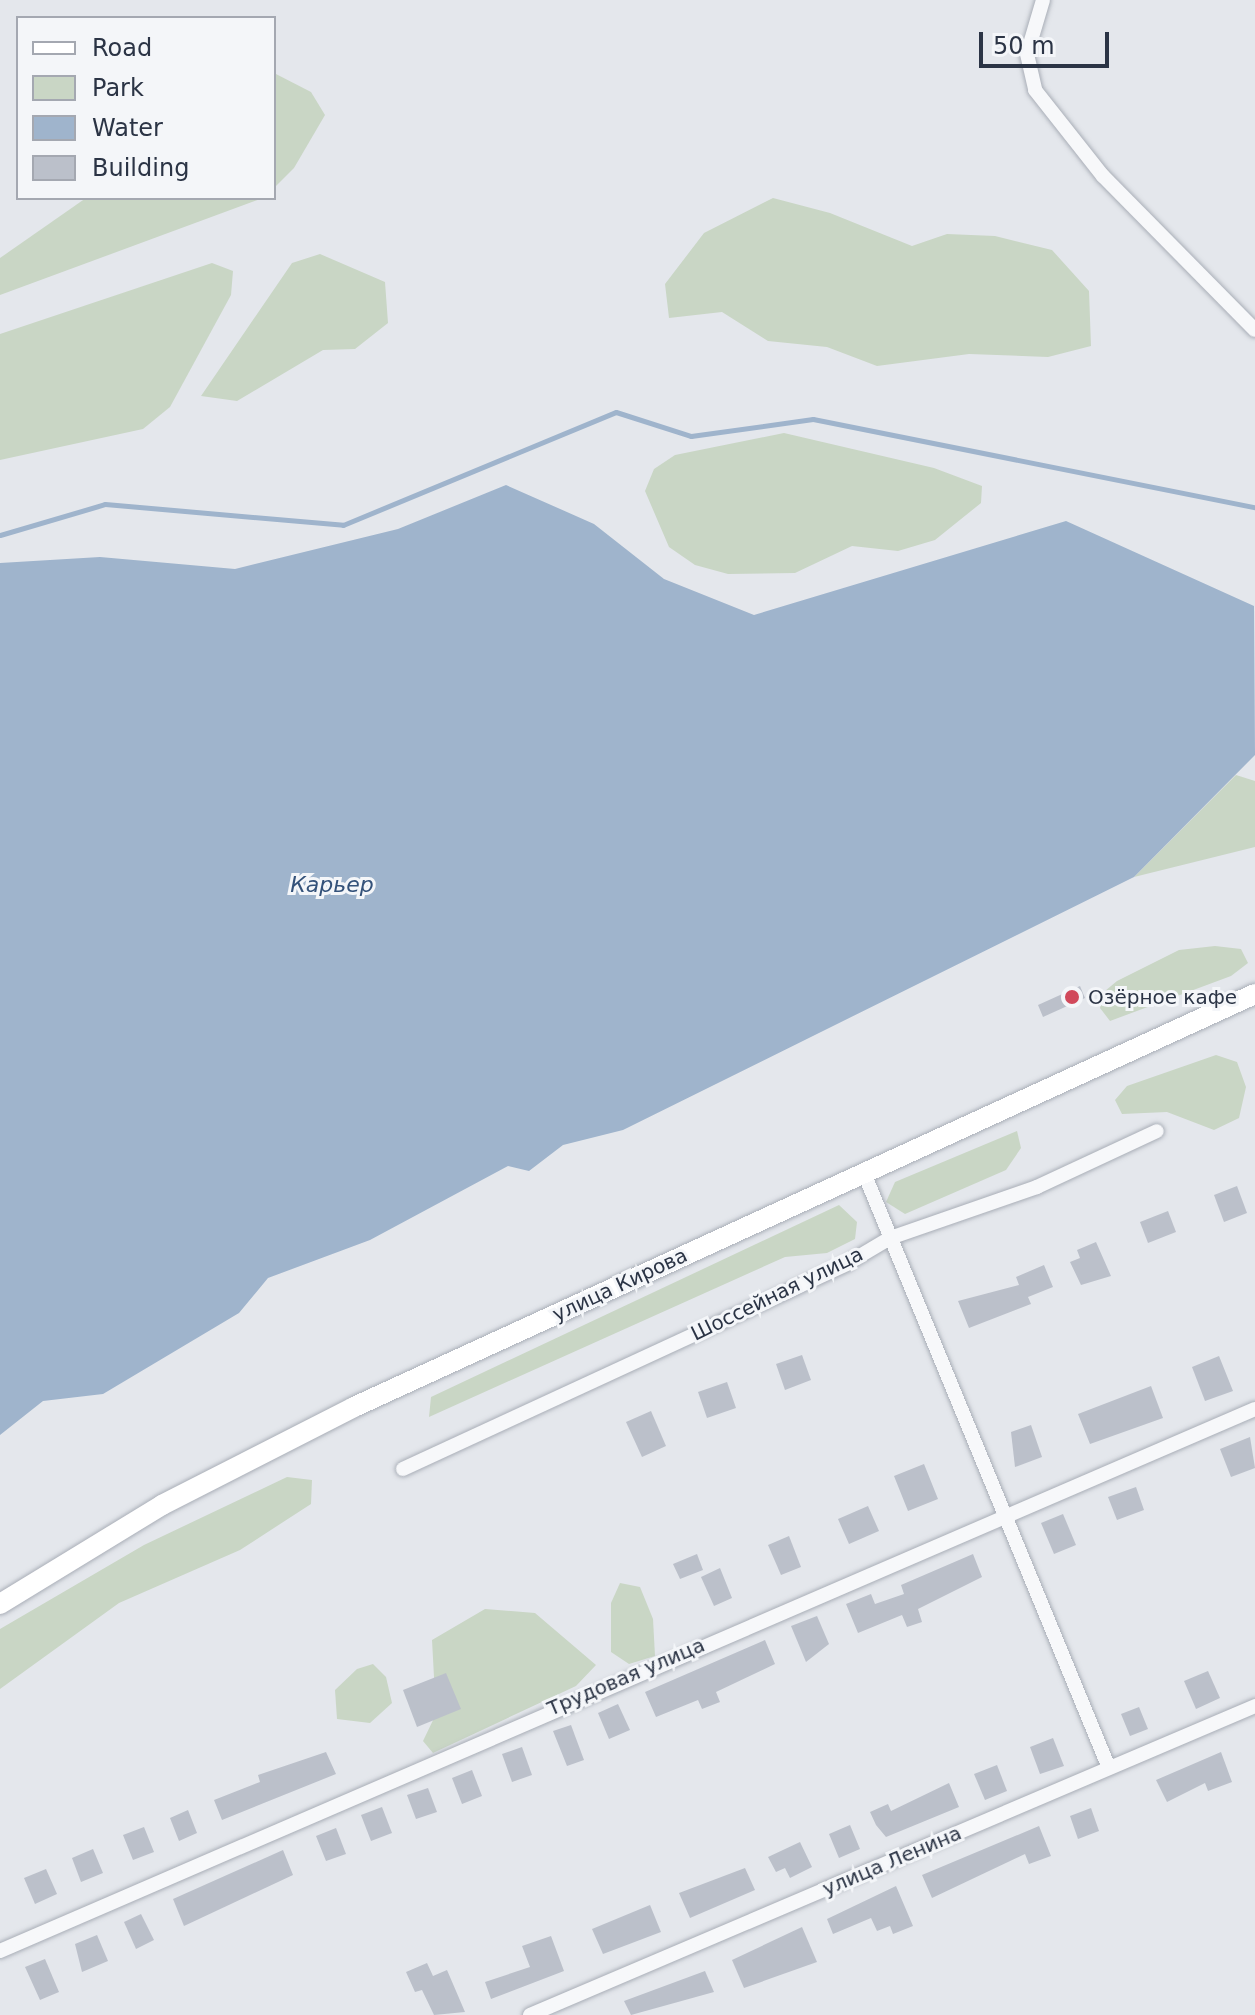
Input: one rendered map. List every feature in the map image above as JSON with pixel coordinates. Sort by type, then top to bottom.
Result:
[{"type":"main road","name":"улица Кирова","points":[[0,1604],[162,1505],[302,1433],[1255,994]]},
{"type":"street","points":[[1043,0],[1027,54],[1035,90],[1103,176],[1255,330]]},
{"type":"street","name":"Шоссейная улица","points":[[403,1469],[890,1238],[1037,1187],[1157,1131]]},
{"type":"street","points":[[864,1173],[1000,1516],[1109,1768]]},
{"type":"street","name":"Трудовая улица","points":[[0,1951],[1000,1516],[1255,1409]]},
{"type":"street","name":"улица Ленина","points":[[530,2015],[1255,1706]]},
{"type":"green space","points":[[276,74],[311,92],[325,115],[294,168],[276,186]]},
{"type":"green space","points":[[773,198],[830,213],[912,246],[947,234],[995,236],[1052,250],[1089,291],[1091,346],[1048,357],[969,354],[877,366],[827,347],[768,341],[722,312],[669,318],[665,284],[704,233]]},
{"type":"green space","points":[[83,200],[258,200],[0,295],[0,258]]},
{"type":"green space","points":[[320,254],[385,282],[388,323],[355,349],[323,350],[237,401],[201,396],[292,263]]},
{"type":"green space","points":[[212,263],[233,271],[231,295],[170,407],[143,429],[0,460],[0,334]]},
{"type":"green space","points":[[784,433],[934,468],[982,486],[981,503],[935,540],[898,551],[852,546],[795,573],[728,574],[695,565],[669,547],[645,491],[654,469],[675,455]]},
{"type":"green space","points":[[1236,775],[1255,781],[1255,847],[1134,877]]},
{"type":"green space","points":[[1215,946],[1241,949],[1248,963],[1231,976],[1110,1021],[1100,1008],[1105,991],[1117,981],[1179,950]]},
{"type":"green space","points":[[1216,1055],[1237,1062],[1246,1087],[1239,1118],[1214,1130],[1167,1112],[1122,1114],[1115,1100],[1127,1086]]},
{"type":"green space","points":[[1017,1131],[1021,1148],[1006,1170],[905,1214],[886,1202],[895,1182]]},
{"type":"green space","points":[[839,1205],[857,1222],[855,1239],[827,1253],[785,1257],[429,1417],[431,1397]]},
{"type":"green space","points":[[287,1477],[312,1480],[311,1504],[240,1550],[119,1603],[0,1689],[0,1629],[144,1545]]},
{"type":"green space","points":[[620,1583],[640,1587],[653,1619],[655,1656],[629,1664],[611,1652],[611,1603]]},
{"type":"green space","points":[[485,1609],[535,1613],[596,1665],[576,1686],[433,1753],[423,1741],[436,1714],[432,1640]]},
{"type":"green space","points":[[373,1664],[386,1677],[392,1703],[370,1723],[337,1719],[335,1690],[357,1669]]},
{"type":"water","name":"Карьер","points":[[506,485],[594,524],[664,579],[754,615],[1066,521],[1254,606],[1255,755],[1134,877],[623,1130],[563,1145],[529,1171],[508,1166],[370,1240],[268,1278],[239,1313],[103,1394],[43,1401],[0,1435],[0,563],[100,557],[235,569],[398,529]]},
{"type":"building","points":[[1080,986],[1085,998],[1043,1017],[1038,1005]]},
{"type":"building","points":[[1237,1186],[1247,1213],[1224,1222],[1214,1195]]},
{"type":"building","points":[[1168,1211],[1176,1232],[1148,1243],[1140,1222]]},
{"type":"building","points":[[1096,1242],[1111,1276],[1081,1285],[1070,1262],[1080,1258],[1077,1250]]},
{"type":"building","points":[[1044,1265],[1053,1287],[1028,1297],[1031,1304],[969,1328],[958,1301],[1019,1285],[1016,1277]]},
{"type":"building","points":[[802,1355],[811,1380],[785,1390],[776,1364]]},
{"type":"building","points":[[1219,1356],[1233,1391],[1205,1401],[1192,1367]]},
{"type":"building","points":[[727,1382],[736,1408],[707,1418],[698,1392]]},
{"type":"building","points":[[1151,1386],[1163,1418],[1090,1444],[1078,1414]]},
{"type":"building","points":[[651,1411],[666,1446],[642,1457],[626,1422]]},
{"type":"building","points":[[1031,1425],[1042,1457],[1015,1467],[1011,1432]]},
{"type":"building","points":[[1250,1437],[1255,1468],[1231,1477],[1220,1449]]},
{"type":"building","points":[[924,1464],[938,1499],[908,1511],[894,1476]]},
{"type":"building","points":[[1136,1487],[1144,1510],[1117,1520],[1108,1497]]},
{"type":"building","points":[[868,1506],[879,1531],[849,1544],[838,1519]]},
{"type":"building","points":[[1063,1514],[1076,1545],[1054,1554],[1041,1523]]},
{"type":"building","points":[[789,1536],[801,1567],[781,1575],[768,1545]]},
{"type":"building","points":[[697,1554],[703,1570],[680,1579],[673,1564]]},
{"type":"building","points":[[973,1554],[982,1577],[918,1609],[922,1622],[907,1627],[902,1615],[858,1633],[846,1604],[871,1594],[875,1604],[904,1594],[901,1585]]},
{"type":"building","points":[[720,1568],[732,1598],[714,1606],[701,1577]]},
{"type":"building","points":[[817,1616],[829,1644],[806,1662],[791,1626]]},
{"type":"building","points":[[765,1640],[775,1664],[716,1692],[720,1702],[702,1709],[698,1700],[656,1717],[645,1692]]},
{"type":"building","points":[[1208,1671],[1220,1698],[1196,1709],[1184,1681]]},
{"type":"building","points":[[446,1673],[461,1709],[417,1727],[403,1690]]},
{"type":"building","points":[[618,1704],[630,1730],[609,1739],[598,1713]]},
{"type":"building","points":[[1139,1707],[1148,1729],[1130,1736],[1121,1714]]},
{"type":"building","points":[[571,1725],[584,1760],[567,1766],[553,1731]]},
{"type":"building","points":[[1053,1738],[1064,1766],[1040,1774],[1030,1747]]},
{"type":"building","points":[[522,1747],[532,1775],[512,1782],[502,1754]]},
{"type":"building","points":[[326,1752],[336,1774],[222,1820],[214,1800],[260,1782],[258,1775]]},
{"type":"building","points":[[1221,1752],[1232,1782],[1208,1791],[1205,1783],[1167,1802],[1156,1780]]},
{"type":"building","points":[[997,1765],[1007,1791],[985,1800],[974,1774]]},
{"type":"building","points":[[472,1770],[482,1796],[462,1804],[452,1778]]},
{"type":"building","points":[[949,1783],[959,1807],[886,1837],[876,1825],[870,1812],[888,1804],[891,1811]]},
{"type":"building","points":[[428,1788],[437,1812],[416,1819],[407,1795]]},
{"type":"building","points":[[382,1807],[392,1833],[371,1841],[361,1815]]},
{"type":"building","points":[[1091,1808],[1099,1831],[1078,1839],[1070,1816]]},
{"type":"building","points":[[188,1810],[197,1833],[179,1841],[170,1818]]},
{"type":"building","points":[[850,1825],[860,1849],[839,1858],[829,1834]]},
{"type":"building","points":[[1039,1826],[1051,1856],[1029,1864],[1025,1854],[932,1898],[922,1875]]},
{"type":"building","points":[[144,1827],[154,1852],[133,1860],[123,1835]]},
{"type":"building","points":[[336,1828],[346,1854],[326,1861],[316,1836]]},
{"type":"building","points":[[800,1842],[812,1867],[790,1878],[785,1868],[776,1872],[768,1857]]},
{"type":"building","points":[[93,1849],[103,1873],[81,1882],[72,1858]]},
{"type":"building","points":[[283,1850],[293,1875],[184,1926],[173,1899]]},
{"type":"building","points":[[745,1868],[755,1890],[690,1918],[679,1893]]},
{"type":"building","points":[[46,1869],[57,1894],[35,1904],[24,1878]]},
{"type":"building","points":[[896,1886],[913,1926],[893,1934],[890,1926],[877,1931],[871,1918],[833,1934],[827,1919]]},
{"type":"building","points":[[650,1905],[661,1932],[603,1954],[592,1929]]},
{"type":"building","points":[[141,1914],[154,1940],[136,1949],[124,1922]]},
{"type":"building","points":[[802,1927],[817,1962],[744,1988],[732,1960]]},
{"type":"building","points":[[97,1935],[108,1961],[82,1972],[75,1944]]},
{"type":"building","points":[[551,1936],[564,1971],[491,1999],[485,1982],[530,1967],[522,1946]]},
{"type":"building","points":[[45,1959],[59,1992],[40,2000],[25,1967]]},
{"type":"building","points":[[427,1963],[433,1976],[447,1970],[465,2012],[434,2015],[422,1990],[415,1992],[406,1972]]},
{"type":"building","points":[[705,1971],[714,1992],[631,2015],[624,2001]]},
{"type":"waterway","points":[[0,535],[105,504],[343,525],[616,412],[691,436],[813,419],[1255,507]]},
{"type":"place","name":"Озёрное кафе","points":[[1072,997]]}]
